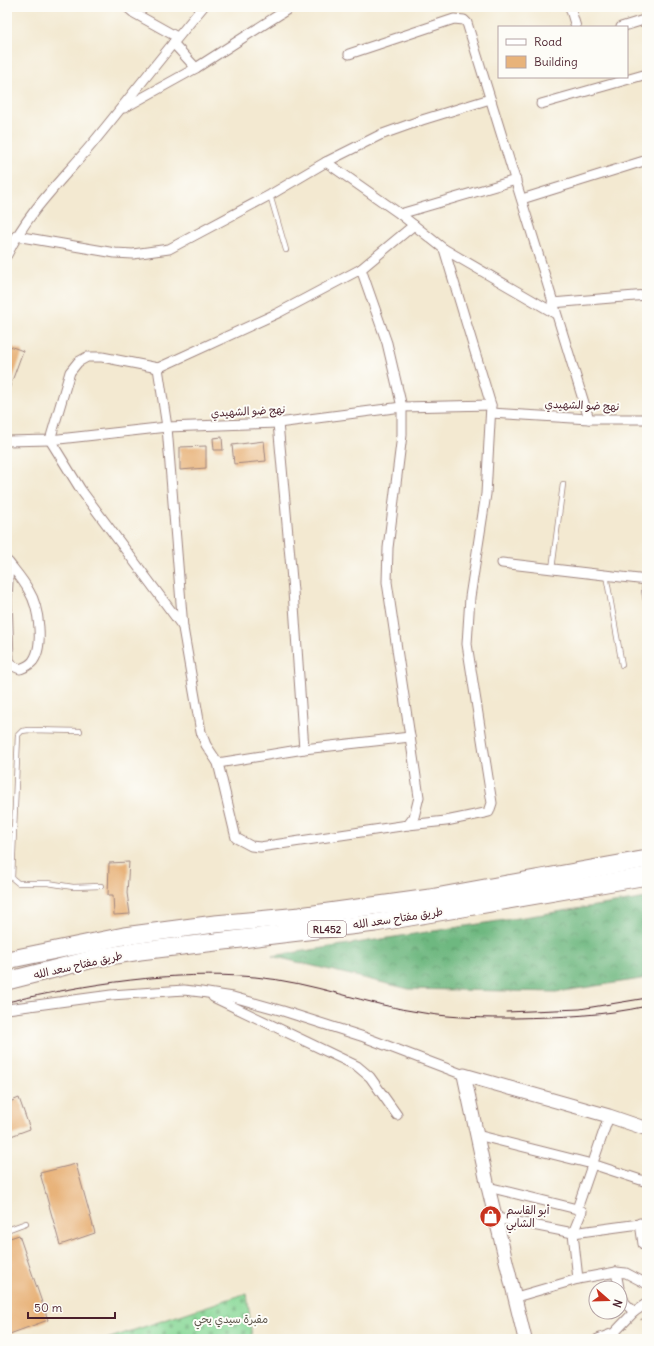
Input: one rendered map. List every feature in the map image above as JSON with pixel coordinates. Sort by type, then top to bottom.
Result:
[{"type":"highway","name":"طريق مفتاح سعد الله","points":[[7,960],[124,936],[215,924],[300,916],[430,898],[647,859]]},
{"type":"highway","name":"طريق مفتاح سعد الله","points":[[7,981],[97,958],[140,951],[375,923],[647,876]]},
{"type":"street","points":[[127,7],[175,40],[196,68]]},
{"type":"street","points":[[7,255],[23,224],[203,7]]},
{"type":"street","points":[[119,110],[196,68],[291,7]]},
{"type":"street","points":[[570,7],[576,26]]},
{"type":"street","points":[[349,54],[454,19],[464,20],[467,24],[589,419]]},
{"type":"street","points":[[625,26],[647,20]]},
{"type":"street","points":[[541,104],[647,74]]},
{"type":"street","points":[[16,236],[115,253],[151,252],[169,248],[326,162],[394,130],[490,99]]},
{"type":"street","points":[[522,199],[647,160]]},
{"type":"street","points":[[326,162],[400,214],[444,249],[556,314]]},
{"type":"street","points":[[400,214],[516,180]]},
{"type":"street","points":[[183,628],[81,490],[50,440],[70,372],[78,362],[87,358],[102,357],[158,368],[278,313],[361,269],[414,225]]},
{"type":"street","points":[[158,368],[167,427],[183,628],[201,732],[206,744],[218,763],[236,838],[251,846],[260,847],[408,825],[446,821],[485,814],[489,812],[492,803],[467,644],[470,597],[486,494],[491,409],[444,249]]},
{"type":"street","points":[[361,269],[386,343],[402,408],[402,435],[387,568],[396,644],[419,797],[414,817],[408,825]]},
{"type":"street","points":[[552,303],[647,295]]},
{"type":"street","name":"نهج ضو الشهيدي","points":[[7,441],[50,440],[167,427],[278,423],[402,408],[491,409],[589,419],[647,419]]},
{"type":"street","points":[[278,423],[293,591],[304,749]]},
{"type":"street","points":[[8,562],[29,591],[37,615],[40,645],[30,665],[20,670],[10,664],[7,642],[8,562]]},
{"type":"street","points":[[502,563],[646,580]]},
{"type":"street","points":[[218,763],[304,749],[410,737]]},
{"type":"street","points":[[7,1009],[111,995],[184,990],[234,997],[364,1037],[464,1075],[610,1116],[647,1129]]},
{"type":"street","points":[[201,992],[357,1066],[370,1077],[397,1115]]},
{"type":"street","points":[[464,1075],[467,1095],[488,1187],[497,1218],[525,1339]]},
{"type":"street","points":[[577,1209],[610,1116]]},
{"type":"street","points":[[477,1135],[592,1164],[647,1182]]},
{"type":"street","points":[[488,1187],[582,1211],[573,1232],[578,1279]]},
{"type":"street","points":[[497,1218],[573,1232],[644,1223],[643,1244],[647,1247]]},
{"type":"street","points":[[516,1298],[578,1279],[616,1272],[626,1273],[647,1284]]},
{"type":"street","points":[[616,1272],[618,1280]]},
{"type":"street","points":[[598,1339],[614,1333],[634,1312],[647,1303]]},
{"type":"street","points":[[628,1306],[634,1312]]},
{"type":"lane","points":[[270,194],[286,250]]},
{"type":"lane","points":[[552,569],[563,484]]},
{"type":"lane","points":[[647,566],[644,591],[647,606]]},
{"type":"lane","points":[[606,575],[622,665]]},
{"type":"lane","points":[[80,731],[29,730],[22,731],[18,735],[12,878],[14,882],[18,883],[48,883],[73,888],[101,886]]},
{"type":"lane","points":[[7,830],[14,830]]},
{"type":"lane","points":[[7,1230],[26,1223]]},
{"type":"green space","points":[[647,898],[647,977],[641,979],[556,992],[409,989],[272,956]]},
{"type":"green space","name":"مقبرة سيدي يحي","points":[[247,1293],[252,1339],[107,1339]]},
{"type":"building","points":[[7,345],[23,351],[8,392],[7,392]]},
{"type":"building","points":[[222,437],[223,450],[214,450],[213,438]]},
{"type":"building","points":[[264,441],[266,461],[234,464],[232,445]]},
{"type":"building","points":[[206,446],[206,468],[180,470],[180,447]]},
{"type":"building","points":[[129,862],[127,893],[130,914],[114,915],[113,895],[108,895],[109,863]]},
{"type":"building","points":[[19,1098],[30,1129],[11,1136],[7,1123],[7,1103]]},
{"type":"building","points":[[76,1164],[95,1233],[60,1245],[40,1173]]},
{"type":"building","points":[[19,1235],[48,1320],[7,1335],[7,1239]]},
{"type":"tram line","points":[[7,1002],[99,984],[130,980],[193,975],[224,975],[277,980],[319,988],[382,1005],[435,1015],[458,1017],[515,1018],[564,1016],[598,1014],[647,1006]]},
{"type":"tram line","points":[[506,1012],[580,1009],[647,998]]},
{"type":"place","name":"أبو القاسم الشابي","points":[[490,1216]]}]
